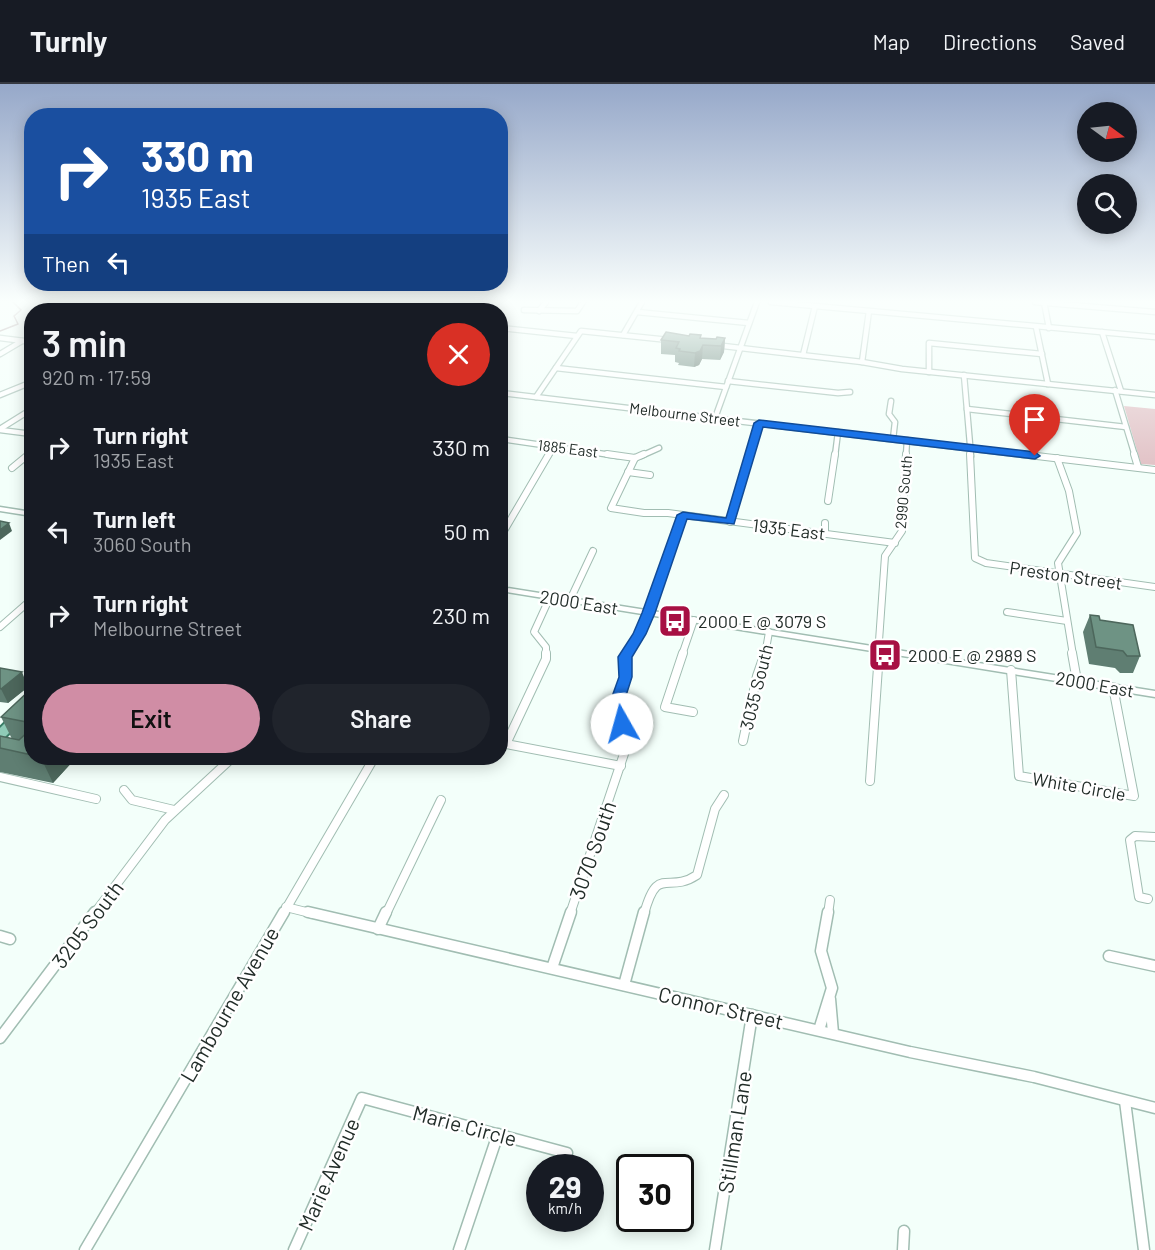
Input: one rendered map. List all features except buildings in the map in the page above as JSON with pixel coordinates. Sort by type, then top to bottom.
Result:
[{"type":"main road","points":[[0,734],[24,711]]},
{"type":"street","points":[[536,397],[563,356]]},
{"type":"street","points":[[715,418],[737,356]]},
{"type":"street","points":[[815,356],[928,372],[1155,395]]},
{"type":"street","points":[[862,362],[863,356]]},
{"type":"street","points":[[928,372],[929,356]]},
{"type":"street","points":[[1042,356],[1048,384]]},
{"type":"street","points":[[1109,356],[1137,467]]},
{"type":"street","points":[[555,368],[726,387]]},
{"type":"street","points":[[964,375],[970,448]]},
{"type":"street","points":[[728,381],[838,393],[850,392]]},
{"type":"street","points":[[0,395],[24,385]]},
{"type":"street","name":"Melbourne Street","points":[[508,394],[1155,470]]},
{"type":"street","points":[[891,401],[889,414],[895,422],[894,439]]},
{"type":"street","points":[[967,409],[1126,427]]},
{"type":"street","points":[[0,430],[24,414]]},
{"type":"street","points":[[730,522],[759,423]]},
{"type":"street","points":[[0,430],[24,433]]},
{"type":"street","points":[[828,501],[838,432]]},
{"type":"street","name":"1885 East","points":[[508,440],[635,458]]},
{"type":"street","name":"2990 South","points":[[870,781],[885,556],[902,531],[907,440]]},
{"type":"street","points":[[508,524],[554,446]]},
{"type":"street","points":[[650,475],[628,472],[635,458],[659,448]]},
{"type":"street","name":"Preston Street","points":[[970,448],[974,555],[977,560],[1155,587]]},
{"type":"street","points":[[12,468],[24,458]]},
{"type":"street","points":[[1057,458],[1069,491],[1077,533],[1076,538],[1059,556],[1077,681]]},
{"type":"street","name":"1935 East","points":[[628,472],[611,508],[683,515],[895,543]]},
{"type":"street","points":[[0,509],[24,513]]},
{"type":"street","points":[[648,613],[683,515]]},
{"type":"street","points":[[825,523],[825,534]]},
{"type":"street","points":[[570,600],[592,551]]},
{"type":"street","name":"2000 East","points":[[508,590],[1155,694]]},
{"type":"street","points":[[508,740],[546,659],[546,647],[534,632],[550,597]]},
{"type":"street","points":[[0,627],[24,606]]},
{"type":"street","points":[[1007,612],[1067,621]]},
{"type":"street","name":"3070 South","points":[[552,968],[628,742],[627,733],[615,708],[626,677],[625,657],[640,634],[648,613]]},
{"type":"street","points":[[693,712],[665,707],[694,620]]},
{"type":"street","name":"3035 South","points":[[743,741],[769,632]]},
{"type":"street","name":"White Circle","points":[[1011,670],[1019,776],[1134,796],[1113,687]]},
{"type":"street","points":[[508,744],[621,766]]},
{"type":"street","name":"3205 South","points":[[0,1038],[174,810],[224,765]]},
{"type":"street","name":"Lambourne Avenue","points":[[85,1250],[370,765]]},
{"type":"street","points":[[0,777],[96,800]]},
{"type":"street","points":[[124,790],[132,800],[174,810]]},
{"type":"street","points":[[624,985],[650,891],[658,883],[685,881],[697,875],[715,809],[724,795]]},
{"type":"street","points":[[378,929],[441,800]]},
{"type":"street","points":[[1148,899],[1139,897],[1130,840],[1135,836],[1155,837]]},
{"type":"street","points":[[830,900],[821,951],[824,966],[832,981],[830,999],[833,1008],[833,1034]]},
{"type":"street","name":"Connor Street","points":[[286,907],[833,1034],[996,1071],[1034,1077],[1155,1108]]},
{"type":"street","points":[[0,936],[10,939]]},
{"type":"street","points":[[1109,956],[1155,966]]},
{"type":"street","points":[[819,1030],[825,1006],[830,999]]},
{"type":"street","name":"Stillman Lane","points":[[715,1250],[752,1015]]},
{"type":"street","name":"Marie Circle","points":[[362,1098],[567,1153]]},
{"type":"street","name":"Marie Avenue","points":[[294,1250],[362,1098]]},
{"type":"street","points":[[1125,1101],[1144,1250]]},
{"type":"street","points":[[459,1250],[498,1134]]},
{"type":"street","points":[[903,1250],[904,1231]]},
{"type":"shaded area","points":[[1124,406],[1155,409],[1155,465],[1141,464]]},
{"type":"place","name":"2000 E @ 3079 S","points":[[675,621]]},
{"type":"place","name":"2000 E @ 2989 S","points":[[885,655]]},
{"type":"route","points":[[622,724],[615,708],[626,677],[625,657],[640,634],[683,515],[730,522],[759,423],[1035,456]]}]
